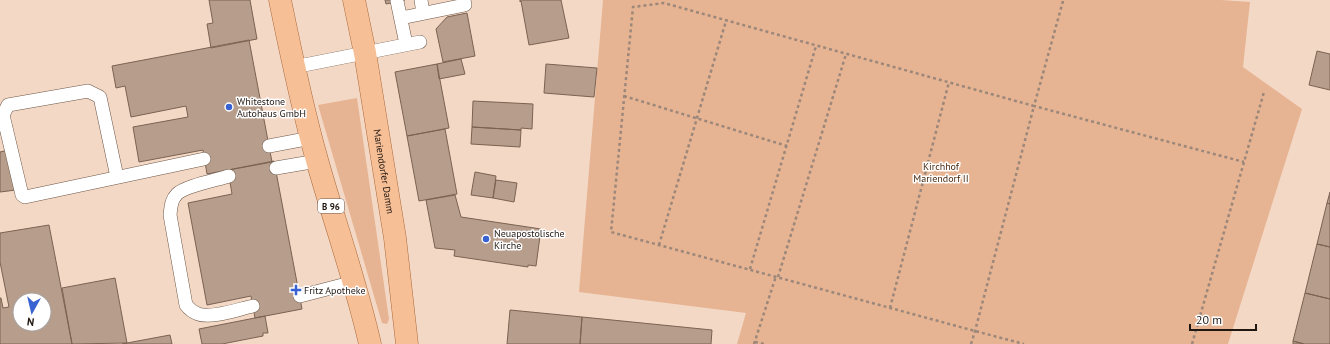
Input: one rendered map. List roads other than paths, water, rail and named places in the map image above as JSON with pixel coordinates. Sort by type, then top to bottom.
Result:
[{"type":"main road","name":"B 96","points":[[280,0],[294,67],[317,161],[354,282],[370,344]]},
{"type":"main road","name":"Mariendorfer Damm","points":[[354,0],[365,53],[395,238],[407,344]]},
{"type":"lane","points":[[401,18],[422,6],[442,4],[465,5],[464,0]]},
{"type":"lane","points":[[397,2],[406,44]]},
{"type":"lane","points":[[294,67],[420,42]]},
{"type":"lane","points":[[117,177],[100,97],[88,91],[8,105],[3,115],[22,195],[25,197],[204,159]]},
{"type":"lane","points":[[269,146],[311,138]]},
{"type":"lane","points":[[276,168],[317,161]]},
{"type":"lane","points":[[229,176],[177,193],[171,202],[170,215],[186,305],[191,311],[198,315],[208,316],[253,306]]},
{"type":"lane","points":[[300,296],[354,282]]},
{"type":"place","name":"Whitestone Autohaus GmbH","points":[[229,107]]},
{"type":"place","name":"Neuapostolische Kirche","points":[[486,239]]},
{"type":"place","name":"Fritz Apotheke","points":[[296,290]]},
{"type":"park label","name":"Kirchhof Mariendorf II","points":[[941,172]]}]
